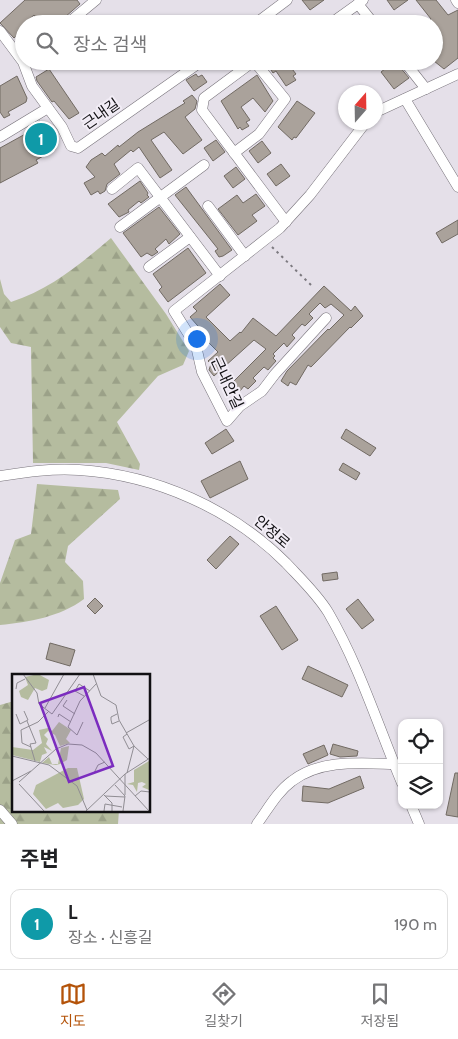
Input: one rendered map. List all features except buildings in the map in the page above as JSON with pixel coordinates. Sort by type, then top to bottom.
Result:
[{"type":"street","points":[[78,15],[96,0]]},
{"type":"street","points":[[267,15],[287,0]]},
{"type":"street","points":[[342,15],[360,2],[368,15]]},
{"type":"street","name":"근내길","points":[[0,31],[15,51]]},
{"type":"street","name":"근내길","points":[[26,70],[32,86],[62,127],[71,146],[78,148],[189,70]]},
{"type":"street","points":[[242,70],[204,98],[202,110],[286,222]]},
{"type":"street","points":[[234,153],[259,134],[286,99],[262,70]]},
{"type":"street","points":[[411,70],[426,88]]},
{"type":"street","points":[[383,109],[458,74]]},
{"type":"street","points":[[404,99],[458,187]]},
{"type":"street","points":[[0,137],[48,108]]},
{"type":"street","name":"근내안길","points":[[326,318],[262,391],[240,406],[227,421],[202,372],[196,346],[174,311],[286,222],[310,195],[360,130]]},
{"type":"street","points":[[120,227],[204,165]]},
{"type":"street","points":[[112,189],[138,168],[220,276]]},
{"type":"street","points":[[208,206],[245,256]]},
{"type":"street","points":[[149,267],[190,238]]},
{"type":"street","name":"안정로","points":[[0,476],[39,470],[78,470],[114,474],[147,482],[195,499],[268,545],[327,610],[348,652],[398,774]]},
{"type":"street","points":[[257,824],[275,798],[292,780],[318,768],[339,763],[394,764]]},
{"type":"street","points":[[413,809],[419,824]]},
{"type":"street","points":[[0,810],[12,824]]},
{"type":"path","points":[[267,239],[273,248],[311,284]]},
{"type":"green space","points":[[111,238],[166,314],[189,351],[183,365],[158,376],[117,422],[140,464],[139,470],[106,463],[33,463],[31,347],[11,343],[0,327],[0,279],[4,294],[11,302],[25,297],[52,283],[76,267]]},
{"type":"green space","points":[[37,484],[118,490],[120,499],[68,546],[65,562],[83,581],[84,599],[55,614],[33,620],[0,625],[0,583],[15,540],[31,534]]},
{"type":"green space","points":[[12,702],[12,812],[119,812],[118,824],[0,824],[0,705]]},
{"type":"place","name":"L","points":[[41,139]]}]
